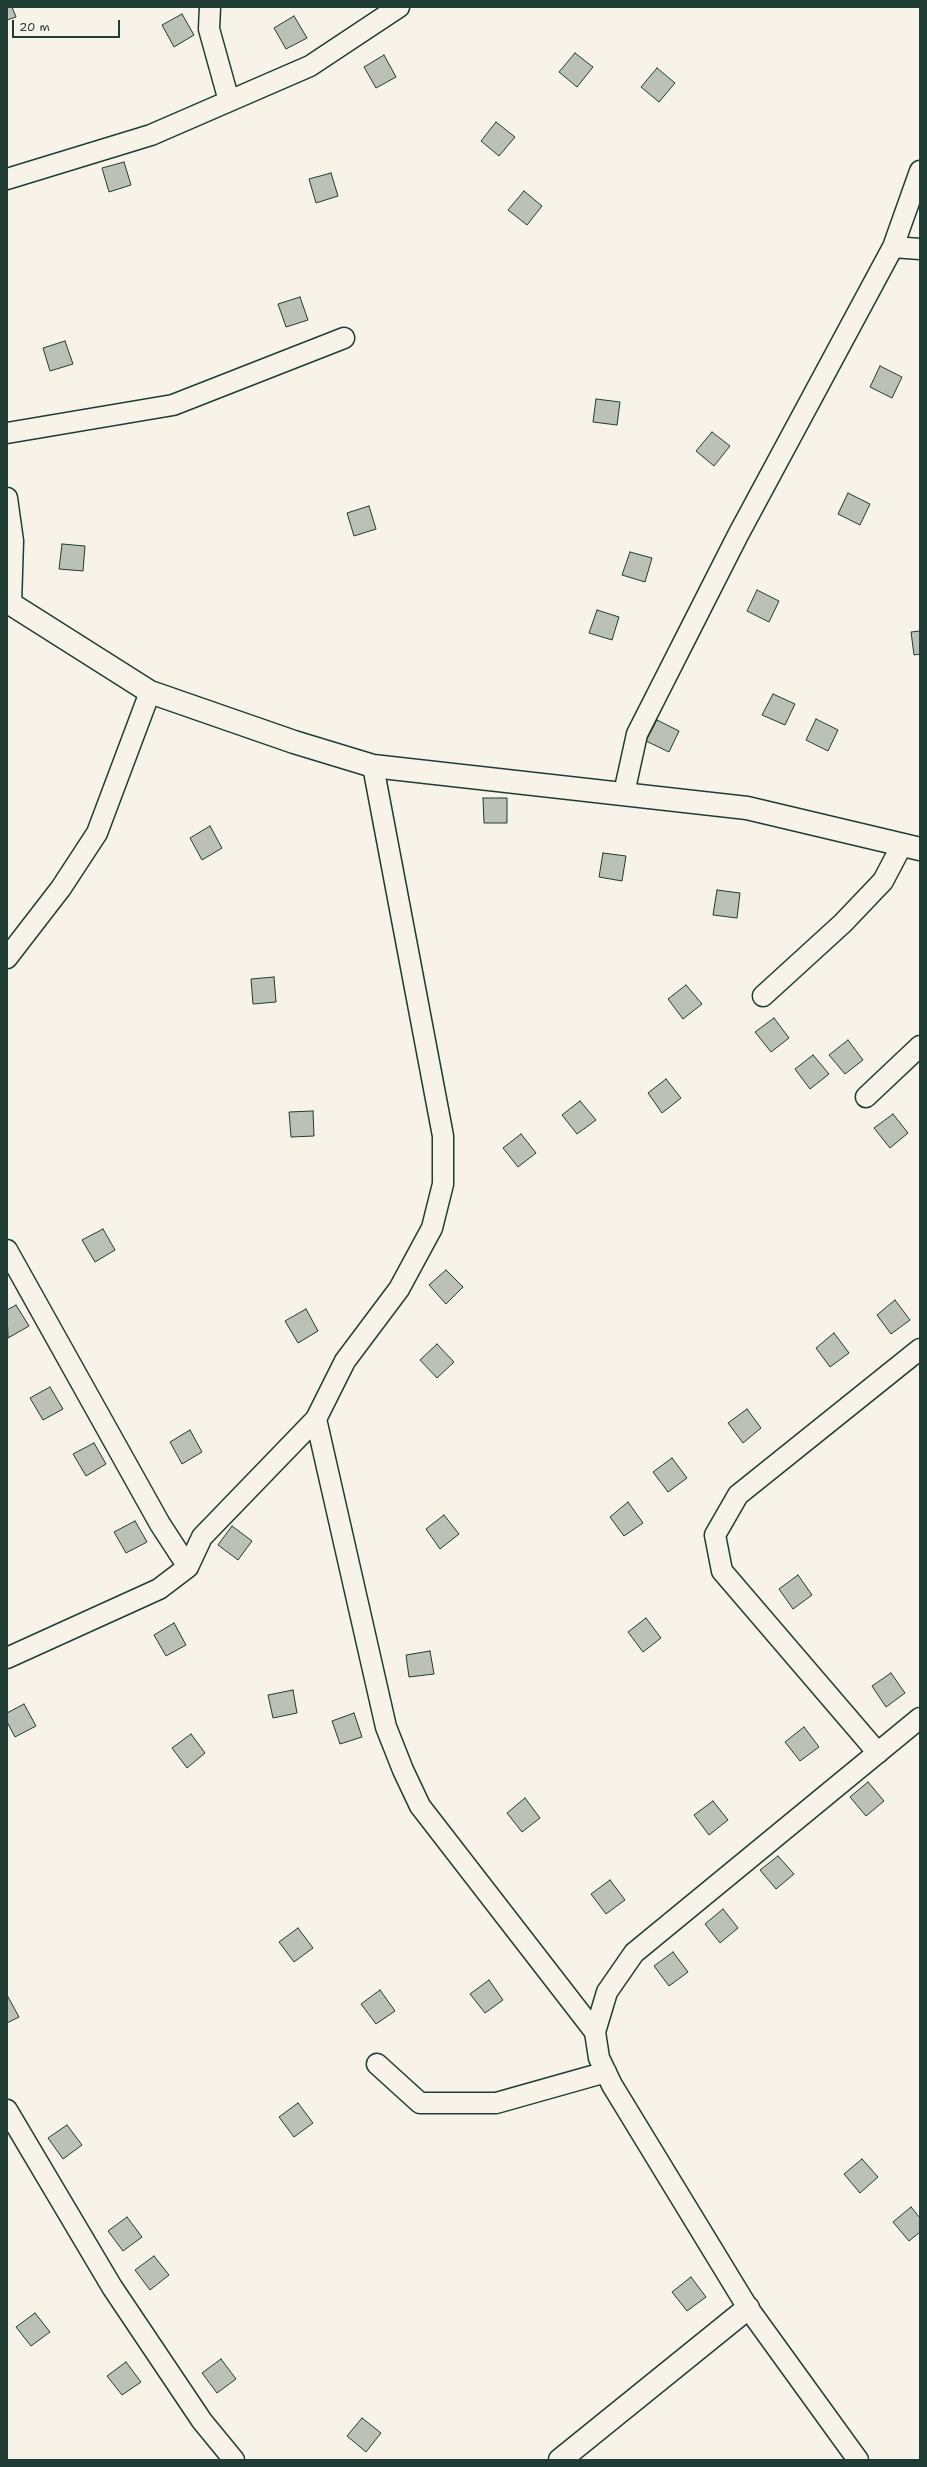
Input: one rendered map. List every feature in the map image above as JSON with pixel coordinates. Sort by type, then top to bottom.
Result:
[{"type":"street","points":[[9,603],[150,692],[294,742],[373,766],[747,808],[911,847]]},
{"type":"street","points":[[560,2460],[748,2308]]},
{"type":"lane","points":[[210,7],[209,29],[229,101]]},
{"type":"lane","points":[[7,179],[151,135],[310,66],[399,7]]},
{"type":"lane","points":[[624,793],[637,734],[738,535],[893,247],[920,172]]},
{"type":"lane","points":[[893,247],[920,249]]},
{"type":"lane","points":[[7,433],[173,405],[344,338]]},
{"type":"lane","points":[[7,498],[13,541],[9,603]]},
{"type":"lane","points":[[7,958],[61,888],[97,833],[150,692]]},
{"type":"lane","points":[[7,1658],[159,1589],[188,1567],[202,1537],[316,1419],[345,1361],[403,1282],[432,1228],[443,1184],[443,1136],[373,766]]},
{"type":"lane","points":[[763,996],[843,924],[883,881],[911,847]]},
{"type":"lane","points":[[866,1097],[920,1046]]},
{"type":"lane","points":[[7,1250],[160,1524],[188,1567]]},
{"type":"lane","points":[[878,1753],[722,1571],[715,1535],[738,1495],[920,1348]]},
{"type":"lane","points":[[316,1419],[386,1727],[403,1770],[420,1806],[595,2032]]},
{"type":"lane","points":[[858,2460],[748,2308],[606,2072],[599,2058],[595,2032],[607,1992],[634,1953],[920,1718]]},
{"type":"lane","points":[[377,2064],[420,2103],[496,2103],[606,2072]]},
{"type":"lane","points":[[7,2110],[112,2287],[202,2421],[234,2460]]},
{"type":"building","points":[[7,7],[12,7],[16,17],[7,20]]},
{"type":"building","points":[[182,14],[194,35],[174,47],[162,25]]},
{"type":"building","points":[[294,16],[307,38],[286,49],[274,28]]},
{"type":"building","points":[[575,53],[593,67],[577,87],[559,72]]},
{"type":"building","points":[[384,55],[396,77],[376,88],[364,67]]},
{"type":"building","points":[[657,68],[675,83],[659,102],[641,87]]},
{"type":"building","points":[[496,122],[515,137],[499,156],[481,141]]},
{"type":"building","points":[[124,162],[131,185],[109,192],[102,168]]},
{"type":"building","points":[[331,173],[338,196],[316,203],[309,179]]},
{"type":"building","points":[[524,191],[542,206],[527,225],[508,210]]},
{"type":"building","points":[[300,297],[308,320],[286,327],[278,304]]},
{"type":"building","points":[[65,341],[73,364],[50,371],[43,348]]},
{"type":"building","points":[[880,366],[902,377],[892,398],[870,387]]},
{"type":"building","points":[[596,399],[620,402],[617,425],[593,422]]},
{"type":"building","points":[[712,432],[730,446],[714,466],[696,451]]},
{"type":"building","points":[[848,493],[870,504],[860,525],[838,514]]},
{"type":"building","points":[[369,506],[376,529],[354,536],[347,513]]},
{"type":"building","points":[[62,544],[85,546],[83,571],[59,569]]},
{"type":"building","points":[[630,552],[652,558],[645,582],[622,575]]},
{"type":"building","points":[[757,590],[779,601],[769,622],[747,611]]},
{"type":"building","points":[[597,610],[619,617],[612,640],[589,633]]},
{"type":"building","points":[[920,631],[920,654],[914,655],[911,632]]},
{"type":"building","points":[[773,694],[795,704],[785,725],[762,715]]},
{"type":"building","points":[[816,719],[838,730],[828,751],[806,740]]},
{"type":"building","points":[[657,720],[679,731],[669,752],[646,741]]},
{"type":"building","points":[[483,798],[507,798],[507,823],[484,823]]},
{"type":"building","points":[[210,826],[222,848],[202,860],[190,838]]},
{"type":"building","points":[[603,853],[626,856],[622,881],[599,877]]},
{"type":"building","points":[[717,890],[740,893],[737,918],[713,915]]},
{"type":"building","points":[[274,977],[276,1002],[253,1004],[251,979]]},
{"type":"building","points":[[686,985],[702,1004],[683,1019],[668,999]]},
{"type":"building","points":[[774,1018],[789,1038],[771,1052],[755,1032]]},
{"type":"building","points":[[848,1040],[863,1060],[845,1074],[829,1055]]},
{"type":"building","points":[[813,1055],[829,1074],[810,1089],[795,1069]]},
{"type":"building","points":[[666,1079],[681,1098],[662,1113],[648,1093]]},
{"type":"building","points":[[580,1101],[596,1120],[577,1134],[562,1115]]},
{"type":"building","points":[[313,1111],[314,1136],[291,1137],[289,1112]]},
{"type":"building","points":[[893,1114],[908,1133],[890,1148],[874,1128]]},
{"type":"building","points":[[521,1134],[536,1153],[518,1167],[503,1148]]},
{"type":"building","points":[[103,1229],[115,1250],[95,1262],[82,1240]]},
{"type":"building","points":[[446,1270],[463,1287],[446,1304],[429,1285]]},
{"type":"building","points":[[895,1300],[910,1320],[891,1334],[877,1315]]},
{"type":"building","points":[[16,1305],[29,1326],[8,1338],[7,1310]]},
{"type":"building","points":[[306,1309],[318,1331],[298,1343],[285,1321]]},
{"type":"building","points":[[834,1333],[849,1353],[830,1367],[816,1348]]},
{"type":"building","points":[[437,1344],[454,1362],[437,1378],[420,1360]]},
{"type":"building","points":[[50,1387],[63,1409],[43,1420],[30,1398]]},
{"type":"building","points":[[747,1409],[761,1428],[743,1443],[728,1423]]},
{"type":"building","points":[[190,1430],[202,1452],[182,1464],[170,1442]]},
{"type":"building","points":[[94,1443],[106,1464],[86,1476],[73,1454]]},
{"type":"building","points":[[672,1458],[687,1478],[668,1492],[653,1472]]},
{"type":"building","points":[[628,1502],[643,1523],[624,1536],[610,1517]]},
{"type":"building","points":[[444,1515],[459,1534],[440,1549],[426,1529]]},
{"type":"building","points":[[135,1521],[147,1542],[126,1553],[114,1532]]},
{"type":"building","points":[[232,1526],[252,1541],[238,1560],[218,1545]]},
{"type":"building","points":[[798,1575],[812,1595],[793,1609],[779,1589]]},
{"type":"building","points":[[646,1618],[661,1638],[643,1652],[628,1632]]},
{"type":"building","points":[[174,1623],[186,1645],[166,1656],[154,1635]]},
{"type":"building","points":[[430,1651],[434,1674],[409,1677],[406,1655]]},
{"type":"building","points":[[891,1673],[905,1693],[886,1707],[872,1686]]},
{"type":"building","points":[[293,1690],[297,1713],[273,1718],[268,1695]]},
{"type":"building","points":[[24,1704],[36,1726],[15,1737],[7,1722],[7,1713]]},
{"type":"building","points":[[354,1713],[362,1737],[340,1744],[332,1721]]},
{"type":"building","points":[[804,1727],[819,1747],[800,1761],[785,1742]]},
{"type":"building","points":[[191,1734],[205,1753],[187,1768],[172,1748]]},
{"type":"building","points":[[868,1782],[884,1801],[866,1816],[850,1797]]},
{"type":"building","points":[[525,1798],[540,1818],[522,1832],[507,1813]]},
{"type":"building","points":[[713,1801],[728,1820],[709,1835],[694,1815]]},
{"type":"building","points":[[778,1856],[794,1874],[776,1889],[760,1870]]},
{"type":"building","points":[[610,1880],[625,1900],[606,1914],[591,1894]]},
{"type":"building","points":[[723,1909],[738,1928],[720,1943],[705,1924]]},
{"type":"building","points":[[298,1928],[313,1948],[294,1962],[279,1942]]},
{"type":"building","points":[[673,1952],[688,1972],[669,1986],[654,1966]]},
{"type":"building","points":[[489,1980],[503,2000],[485,2013],[470,1994]]},
{"type":"building","points":[[380,1990],[395,2011],[376,2024],[361,2004]]},
{"type":"building","points":[[7,1995],[19,2017],[7,2023]]},
{"type":"building","points":[[298,2103],[313,2123],[294,2137],[279,2117]]},
{"type":"building","points":[[67,2125],[82,2145],[63,2159],[48,2138]]},
{"type":"building","points":[[862,2159],[878,2177],[860,2193],[844,2174]]},
{"type":"building","points":[[911,2207],[920,2218],[920,2232],[909,2241],[893,2222]]},
{"type":"building","points":[[127,2217],[142,2237],[123,2251],[108,2231]]},
{"type":"building","points":[[154,2256],[169,2275],[150,2290],[135,2270]]},
{"type":"building","points":[[691,2277],[706,2297],[687,2311],[672,2292]]},
{"type":"building","points":[[35,2313],[50,2332],[31,2346],[16,2327]]},
{"type":"building","points":[[221,2359],[236,2379],[217,2393],[202,2373]]},
{"type":"building","points":[[126,2362],[141,2382],[122,2395],[107,2376]]},
{"type":"building","points":[[362,2418],[381,2433],[366,2452],[347,2436]]}]
